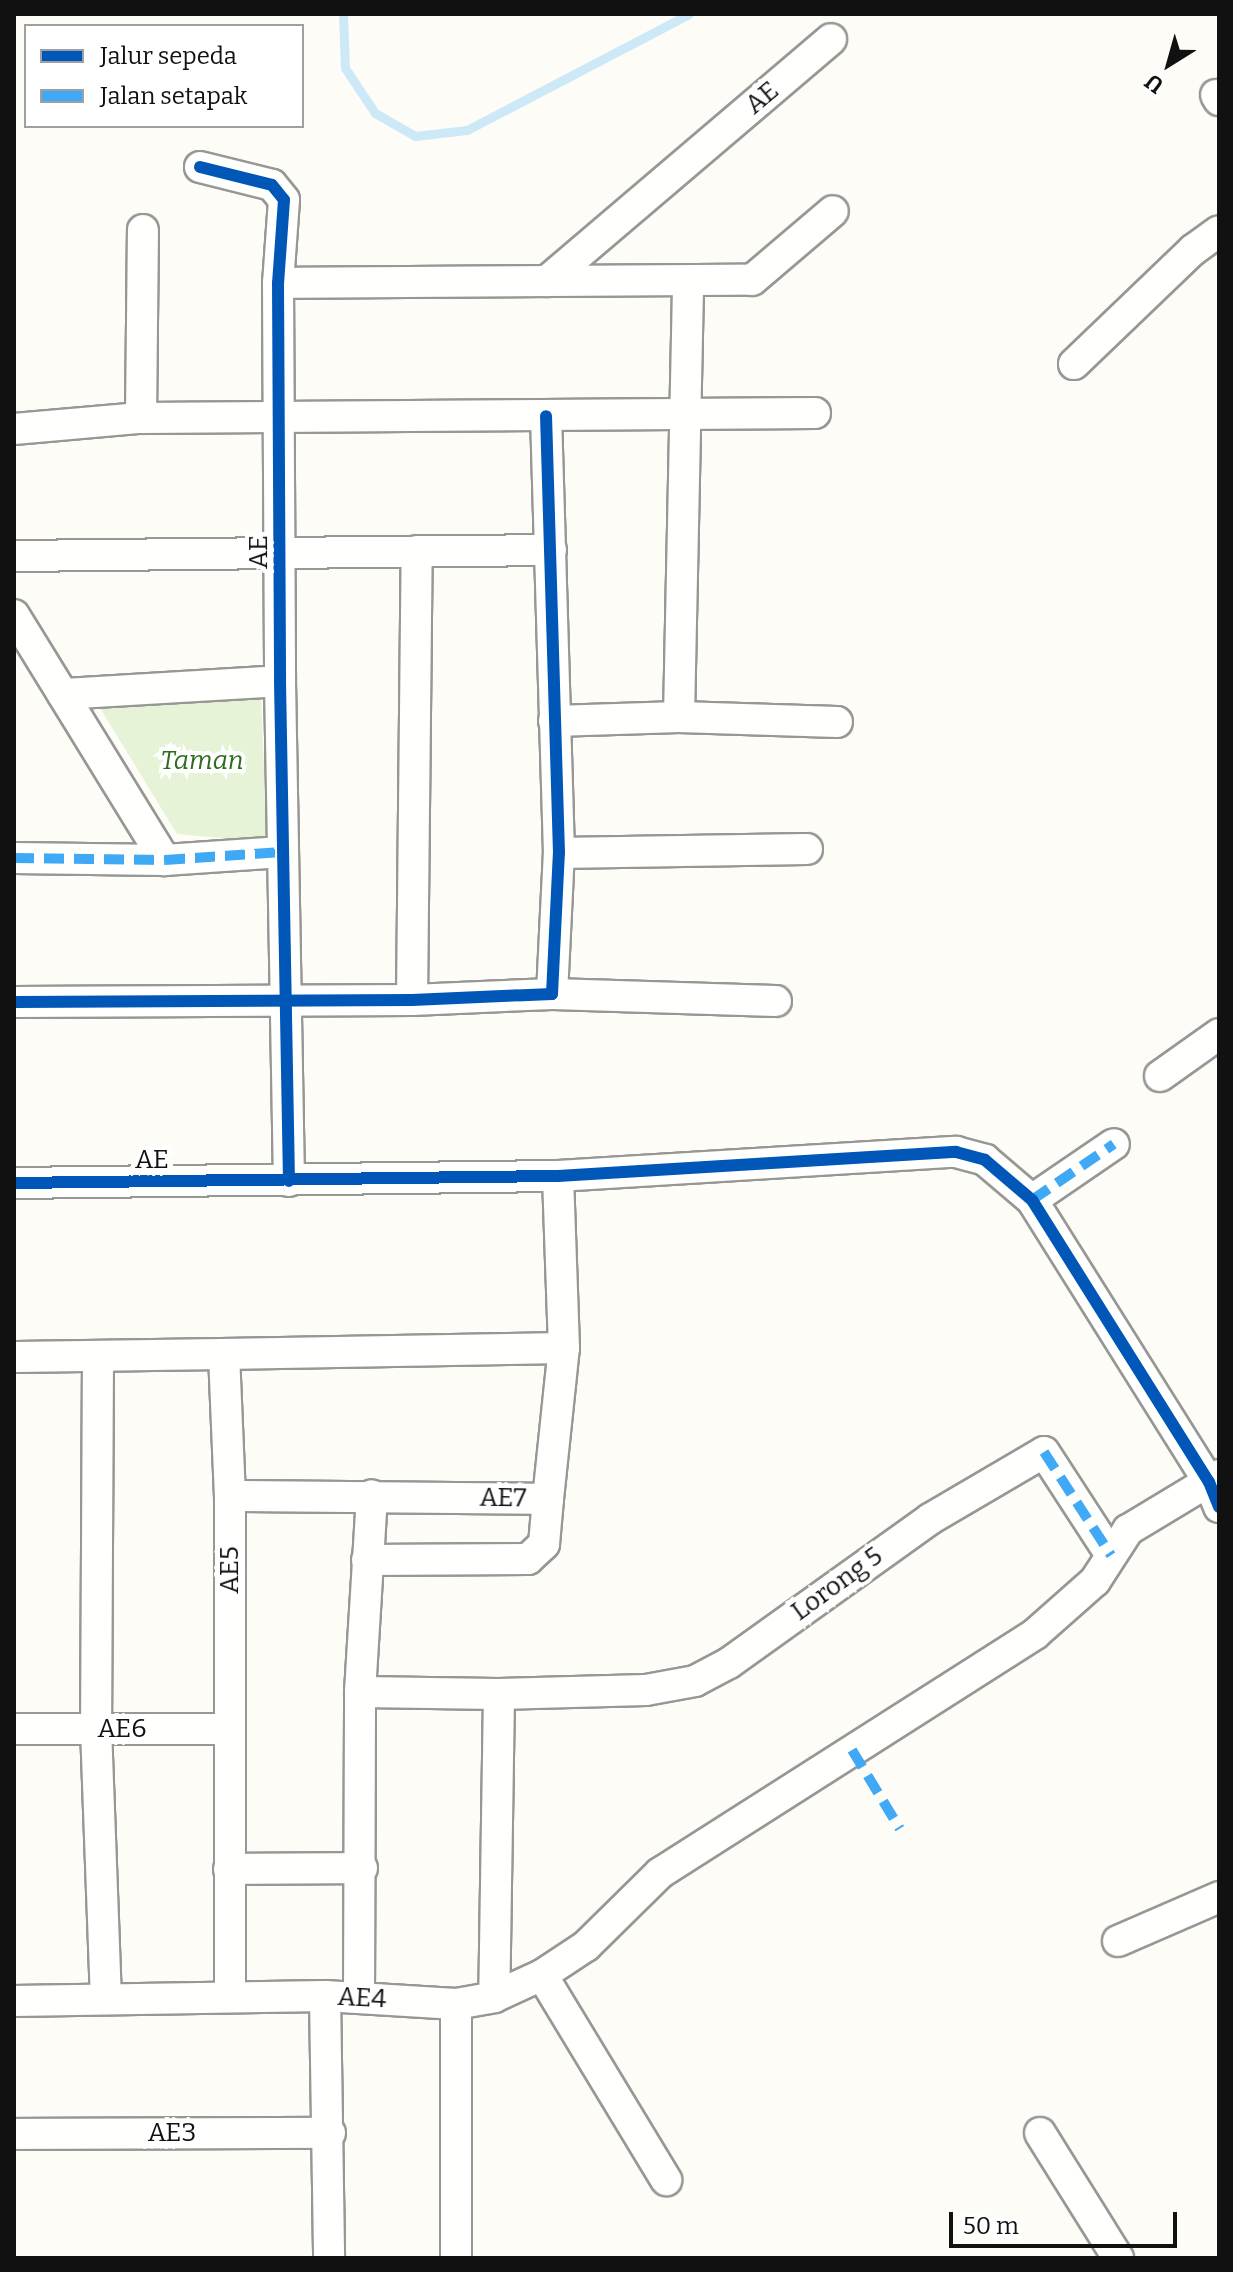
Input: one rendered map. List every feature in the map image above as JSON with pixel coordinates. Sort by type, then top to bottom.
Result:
[{"type":"street","name":"AE","points":[[547,281],[831,39]]},
{"type":"street","name":"AE","points":[[200,167],[281,192],[278,283],[280,681],[283,999],[289,1181]]},
{"type":"street","points":[[278,283],[737,280],[759,276],[833,211]]},
{"type":"street","points":[[141,418],[143,230]]},
{"type":"street","points":[[1074,364],[1193,250],[1219,231]]},
{"type":"street","points":[[679,717],[682,413],[688,281]]},
{"type":"street","points":[[14,429],[141,418],[815,413]]},
{"type":"street","points":[[546,416],[559,853],[552,994]]},
{"type":"street","name":"AE","points":[[281,552],[551,550]]},
{"type":"street","points":[[412,1000],[417,551]]},
{"type":"street","points":[[14,556],[281,552]]},
{"type":"street","points":[[14,615],[165,860]]},
{"type":"street","points":[[63,694],[280,681]]},
{"type":"street","points":[[554,721],[679,717],[837,722]]},
{"type":"street","points":[[559,853],[807,849]]},
{"type":"street","points":[[14,858],[165,860],[282,852]]},
{"type":"street","points":[[14,1002],[412,1000],[552,994],[776,1001]]},
{"type":"street","points":[[1160,1076],[1219,1034]]},
{"type":"street","points":[[1032,1200],[1114,1144]]},
{"type":"street","name":"AE","points":[[14,1183],[558,1176],[956,1152],[985,1160],[1032,1200],[1216,1488]]},
{"type":"street","name":"AE7","points":[[230,1496],[548,1499],[564,1348],[558,1176]]},
{"type":"street","points":[[14,1357],[564,1348]]},
{"type":"street","name":"AE5","points":[[224,1354],[230,1496],[230,1996]]},
{"type":"street","points":[[98,1356],[96,1728],[106,1999]]},
{"type":"street","name":"Lorong 5","points":[[499,1694],[646,1690],[695,1681],[729,1663],[930,1519],[1044,1452],[1111,1555]]},
{"type":"street","name":"AE4","points":[[14,2001],[359,1996],[456,2004],[494,1997],[542,1975],[586,1946],[660,1873],[1035,1634],[1084,1594],[1128,1530],[1216,1488]]},
{"type":"street","points":[[359,1996],[362,1868],[360,1692],[372,1495]]},
{"type":"street","points":[[367,1560],[528,1559],[544,1544],[548,1499]]},
{"type":"street","points":[[360,1692],[499,1694],[494,1997]]},
{"type":"street","name":"AE6","points":[[14,1729],[230,1729]]},
{"type":"street","points":[[229,1869],[362,1868]]},
{"type":"street","points":[[1118,1941],[1219,1897]]},
{"type":"street","points":[[542,1975],[666,2180]]},
{"type":"street","points":[[325,1996],[330,2133],[329,2258]]},
{"type":"street","points":[[456,2004],[456,2258]]},
{"type":"street","name":"AE3","points":[[14,2134],[330,2133]]},
{"type":"street","points":[[1040,2133],[1118,2258]]},
{"type":"green space","name":"Taman","points":[[261,698],[267,842],[177,834],[97,703]]},
{"type":"waterway","points":[[343,14],[345,68],[375,113],[415,136],[467,130],[689,14]]},
{"type":"marked path","points":[[14,858],[165,860],[282,852]]},
{"type":"marked path","points":[[1032,1200],[1114,1144]]},
{"type":"marked path","points":[[1044,1452],[1111,1555]]},
{"type":"marked path","points":[[852,1750],[900,1829]]},
{"type":"cycle path","points":[[200,167],[272,185],[284,200],[278,283],[280,681],[289,1181]]},
{"type":"cycle path","points":[[14,1002],[412,1000],[552,994],[559,853],[546,416]]},
{"type":"cycle path","points":[[14,1183],[558,1176],[956,1152],[985,1160],[1032,1200],[1209,1482],[1219,1507]]}]
